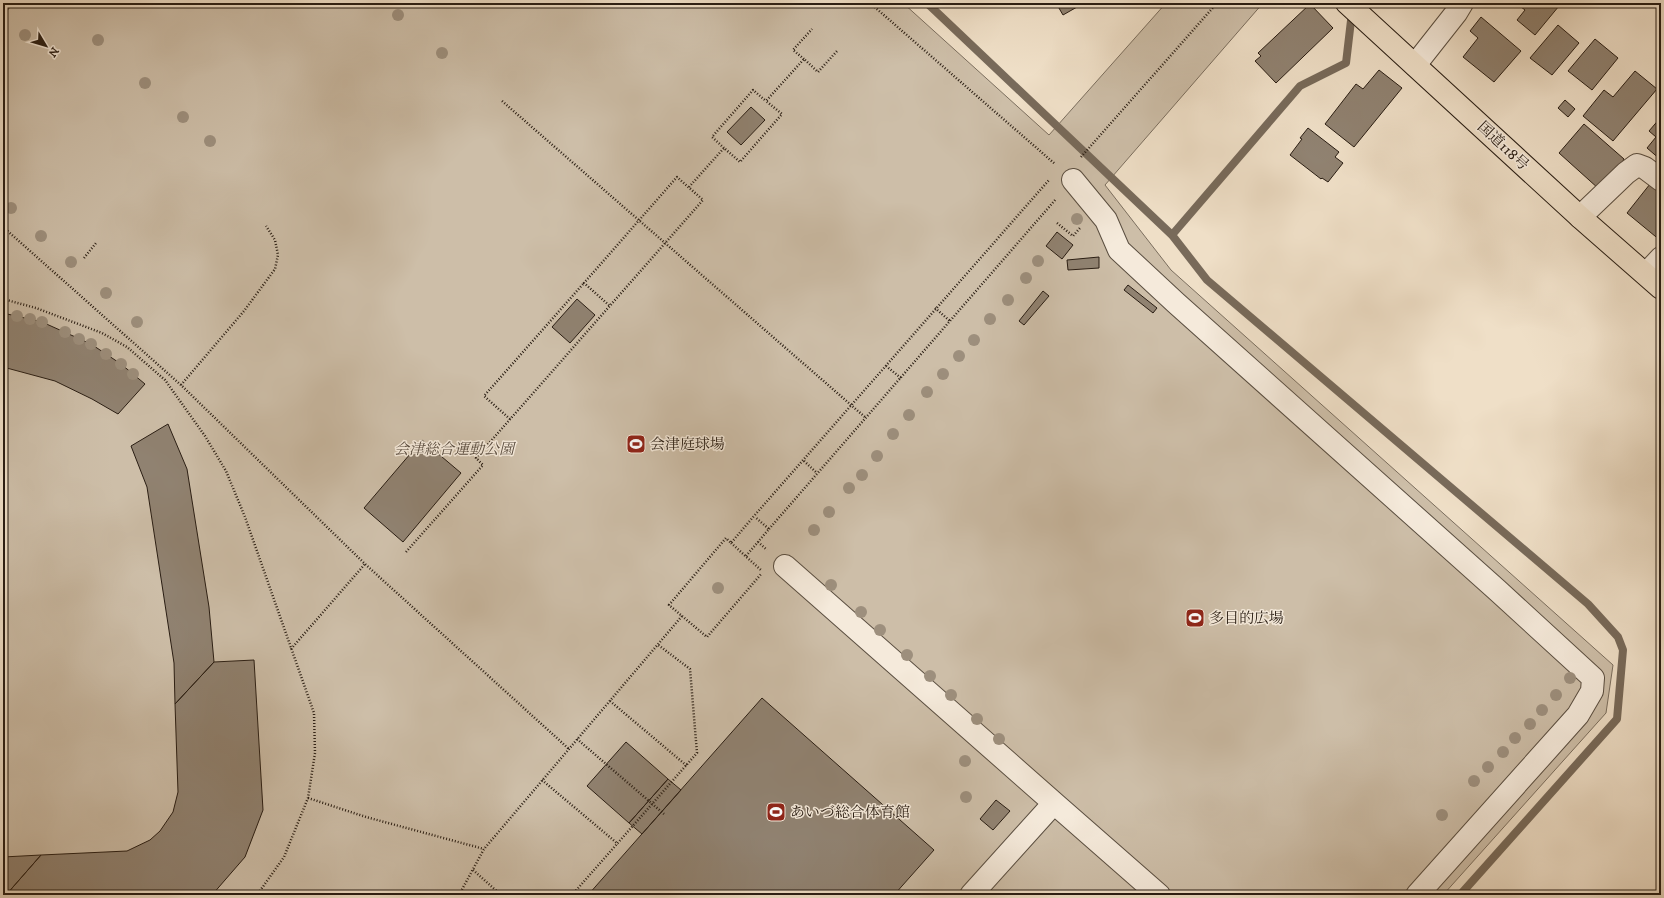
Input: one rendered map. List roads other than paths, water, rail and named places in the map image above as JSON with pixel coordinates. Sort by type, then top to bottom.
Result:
[{"type":"highway","name":"国道118号","points":[[1346,3],[1580,217],[1653,281]]},
{"type":"street","points":[[1415,65],[1456,13],[1462,3]]},
{"type":"street","points":[[1580,217],[1626,173],[1637,165],[1645,168],[1661,180]]},
{"type":"street","points":[[1066,174],[1106,220],[1119,250],[1593,678],[1592,691],[1578,715],[1418,895]]},
{"type":"street","points":[[1653,281],[1661,258]]},
{"type":"street","points":[[785,566],[1159,895]]},
{"type":"street","points":[[971,895],[1054,804]]},
{"type":"waterway","points":[[3,10],[9,3]]},
{"type":"waterway","points":[[927,3],[1172,235],[1207,280],[1588,604],[1618,637],[1623,650],[1617,719],[1460,895]]},
{"type":"waterway","points":[[1172,235],[1300,86],[1346,63],[1352,12]]},
{"type":"place","name":"会津庭球場","points":[[636,444]]},
{"type":"place","name":"多目的広場","points":[[1195,618]]},
{"type":"place","name":"あいづ総合体育館","points":[[776,812]]},
{"type":"park label","name":"会津総合運動公園","points":[[454,449]]}]
